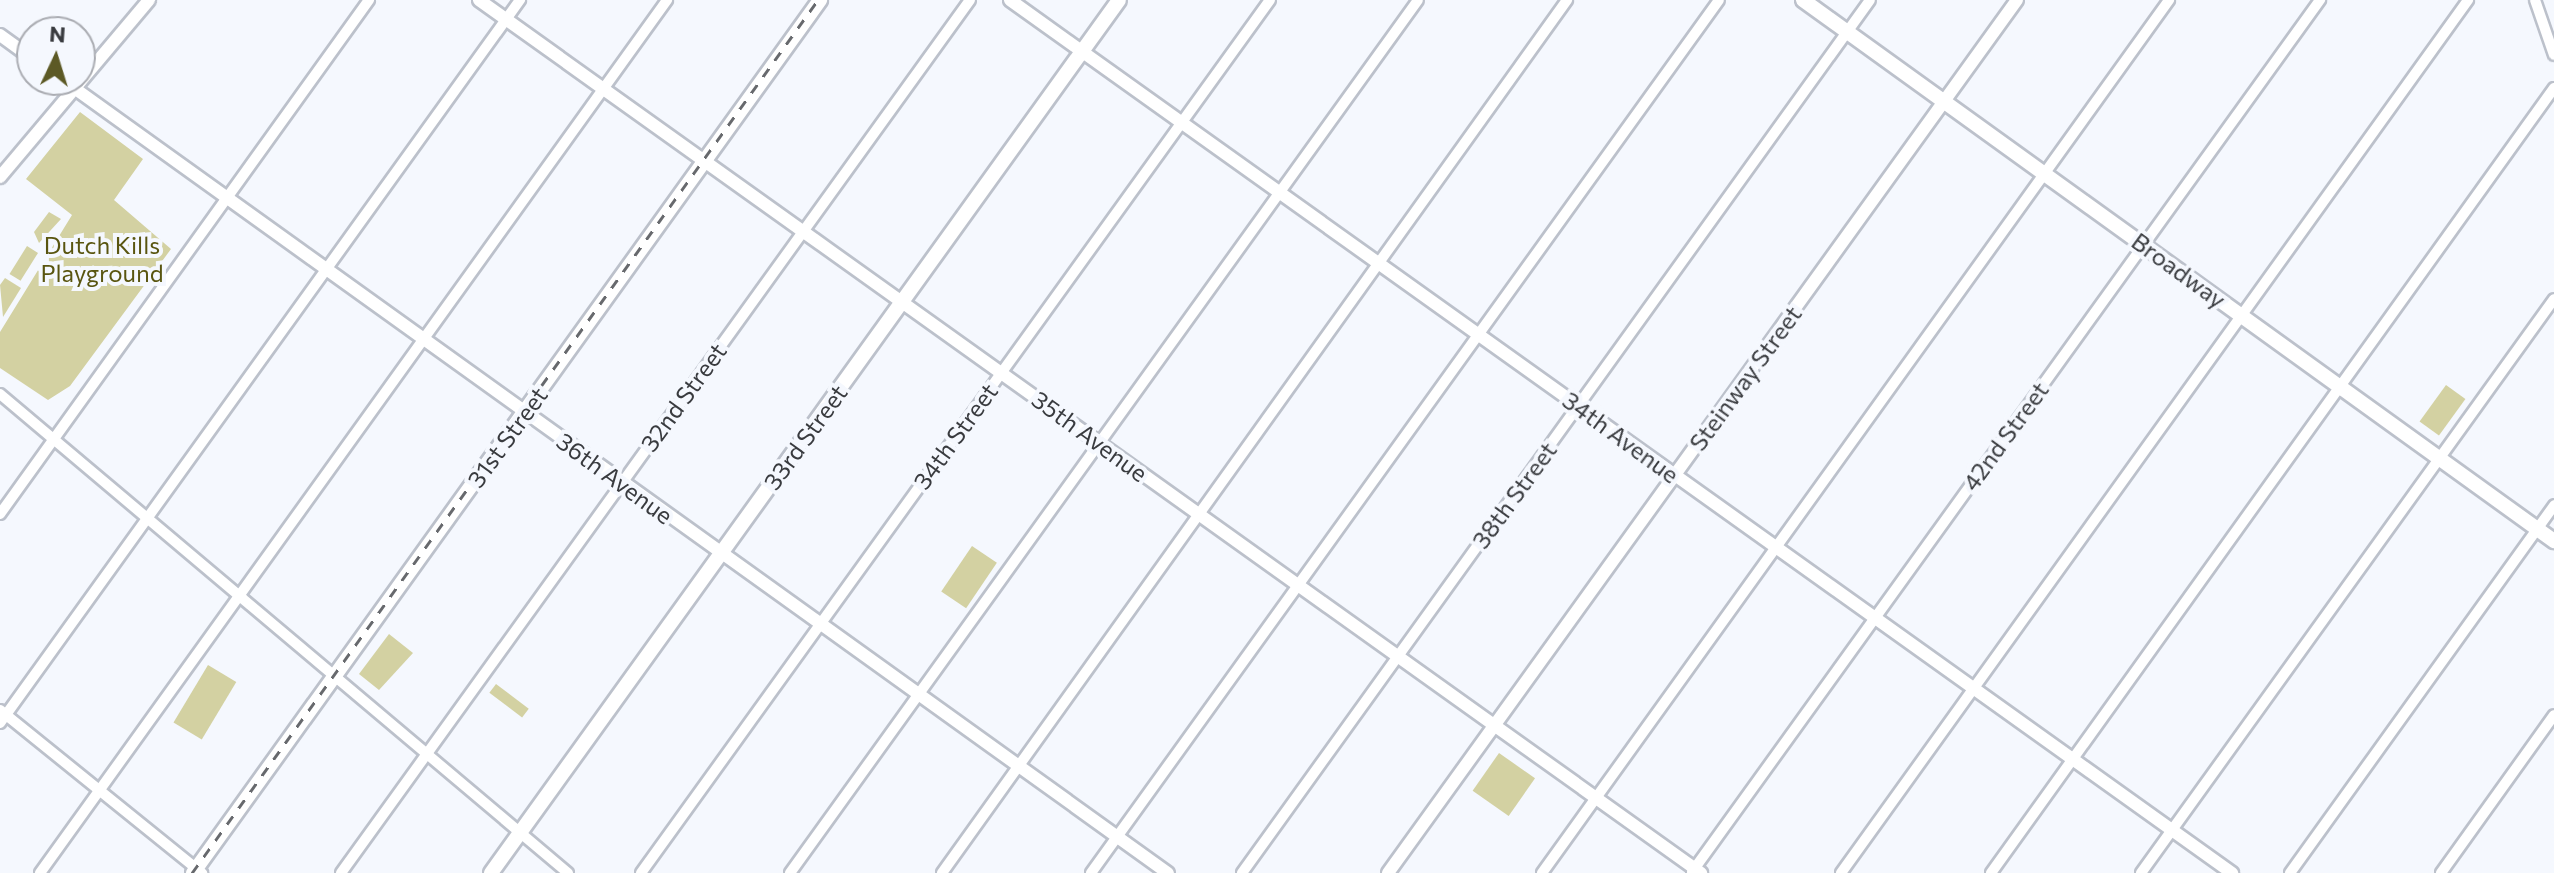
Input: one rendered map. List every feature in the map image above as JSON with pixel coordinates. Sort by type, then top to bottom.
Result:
[{"type":"main road","name":"31st Street","points":[[197,871],[820,0]]},
{"type":"main road","name":"33rd Street","points":[[491,873],[1119,0]]},
{"type":"main road","name":"Broadway","points":[[1803,0],[2554,541]]},
{"type":"street","points":[[96,55],[149,0]]},
{"type":"street","points":[[0,514],[369,0]]},
{"type":"street","name":"35th Avenue","points":[[479,0],[1696,872]]},
{"type":"street","points":[[197,871],[2,716],[149,517],[520,0]]},
{"type":"street","points":[[40,873],[667,0]]},
{"type":"street","name":"32nd Street","points":[[341,873],[970,0]]},
{"type":"street","name":"34th Avenue","points":[[1010,0],[2232,873]]},
{"type":"street","name":"34th Street","points":[[641,873],[1270,0]]},
{"type":"street","points":[[790,873],[1418,0]]},
{"type":"street","points":[[942,873],[1567,0]]},
{"type":"street","points":[[1091,873],[1719,0]]},
{"type":"street","name":"38th Street","points":[[1242,873],[1870,0]]},
{"type":"street","name":"Steinway Street","points":[[1388,873],[2017,0]]},
{"type":"street","points":[[1542,873],[2169,0]]},
{"type":"street","name":"42nd Street","points":[[1696,872],[2320,0]]},
{"type":"street","points":[[1841,873],[2468,0]]},
{"type":"street","points":[[2535,0],[2554,55]]},
{"type":"street","points":[[1991,873],[2554,88]]},
{"type":"street","points":[[0,177],[59,96]]},
{"type":"street","name":"36th Avenue","points":[[84,96],[1168,873]]},
{"type":"street","points":[[2141,873],[2554,299]]},
{"type":"street","points":[[0,394],[568,873]]},
{"type":"street","points":[[2290,873],[2554,505]]},
{"type":"street","points":[[2441,873],[2554,715]]},
{"type":"green space","name":"Dutch Kills Playground","points":[[80,112],[143,159],[114,200],[171,249],[70,386],[48,400],[0,368],[0,332],[72,215],[26,179]]},
{"type":"green space","points":[[49,212],[61,219],[39,243],[34,232]]},
{"type":"green space","points":[[27,246],[38,253],[21,281],[10,274]]},
{"type":"green space","points":[[5,278],[21,288],[3,317],[0,285]]},
{"type":"green space","points":[[2446,385],[2465,399],[2439,436],[2420,421]]},
{"type":"green space","points":[[972,546],[997,563],[966,608],[941,592]]},
{"type":"green space","points":[[389,634],[413,653],[379,690],[359,674]]},
{"type":"green space","points":[[208,665],[236,682],[202,739],[173,722]]},
{"type":"green space","points":[[496,684],[529,709],[522,717],[489,693]]},
{"type":"green space","points":[[1499,753],[1535,778],[1509,816],[1473,791]]},
{"type":"railway","points":[[192,873],[818,0]]}]
